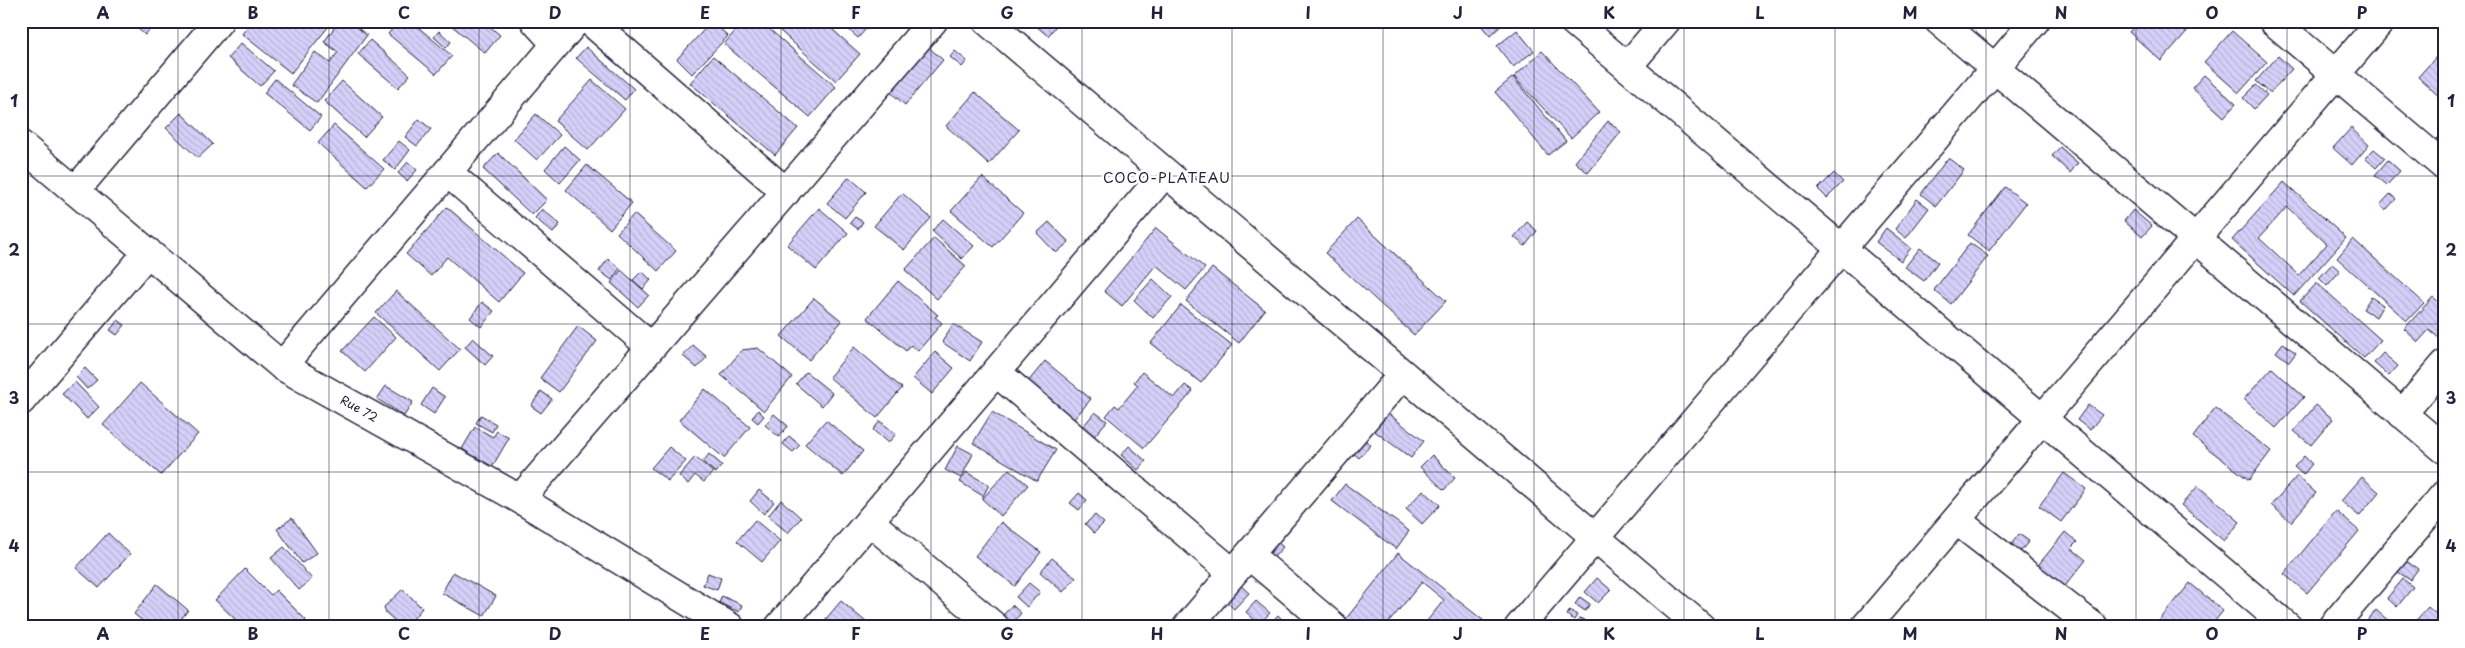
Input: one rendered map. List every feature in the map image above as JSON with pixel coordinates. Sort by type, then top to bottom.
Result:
[{"type":"street","points":[[76,191],[219,21]]},
{"type":"street","points":[[535,21],[556,44]]},
{"type":"street","points":[[282,366],[576,21]]},
{"type":"street","points":[[590,21],[786,192]]},
{"type":"street","points":[[520,499],[933,21]]},
{"type":"street","points":[[987,21],[1701,627]]},
{"type":"street","points":[[1574,21],[2288,627]]},
{"type":"street","points":[[1627,67],[1666,21]]},
{"type":"street","points":[[1939,21],[2444,449]]},
{"type":"street","points":[[1519,627],[2035,21]]},
{"type":"street","points":[[2273,21],[2444,166]]},
{"type":"street","points":[[1865,627],[2381,21]]},
{"type":"street","name":"Rue 72","points":[[21,145],[282,366],[520,499],[730,627]]},
{"type":"street","points":[[447,172],[651,347]]},
{"type":"street","points":[[778,627],[1165,173]]},
{"type":"street","points":[[21,401],[148,252]]},
{"type":"street","points":[[2402,414],[2444,365]]},
{"type":"street","points":[[996,372],[1241,564],[1334,627]]},
{"type":"street","points":[[1187,627],[1403,374]]},
{"type":"street","points":[[2332,627],[2444,495]]},
{"type":"street","points":[[869,520],[995,627]]},
{"type":"street","points":[[1956,520],[2094,627]]},
{"type":"building","points":[[129,21],[157,21],[145,35]]},
{"type":"building","points":[[252,21],[333,21],[291,73],[242,34]]},
{"type":"building","points":[[339,21],[348,21],[367,35],[317,103],[291,85],[315,52],[330,63],[338,52],[324,42]]},
{"type":"building","points":[[399,21],[411,21],[452,56],[436,74],[388,34]]},
{"type":"building","points":[[446,21],[483,21],[500,35],[485,53]]},
{"type":"building","points":[[712,21],[728,36],[692,74],[677,59]]},
{"type":"building","points":[[744,21],[760,21],[836,87],[810,117],[724,44]]},
{"type":"building","points":[[769,21],[823,21],[860,54],[836,81]]},
{"type":"building","points":[[839,21],[873,21],[858,38]]},
{"type":"building","points":[[1030,21],[1058,21],[1059,22],[1048,36]]},
{"type":"building","points":[[1481,21],[1503,21],[1504,23],[1490,36],[1479,23]]},
{"type":"building","points":[[2139,21],[2196,21],[2161,61],[2129,32]]},
{"type":"building","points":[[1517,30],[1534,51],[1513,67],[1497,46]]},
{"type":"building","points":[[439,31],[451,42],[446,48],[434,37]]},
{"type":"building","points":[[2232,31],[2267,62],[2239,93],[2204,62]]},
{"type":"building","points":[[370,40],[410,75],[398,88],[358,54]]},
{"type":"building","points":[[241,43],[274,71],[260,86],[228,58]]},
{"type":"building","points":[[926,45],[943,60],[905,105],[888,90]]},
{"type":"building","points":[[586,47],[634,89],[625,100],[576,58]]},
{"type":"building","points":[[2444,48],[2444,101],[2418,77]]},
{"type":"building","points":[[955,51],[967,61],[962,67],[950,57]]},
{"type":"building","points":[[1542,51],[1599,112],[1571,138],[1514,77]]},
{"type":"building","points":[[713,56],[798,128],[775,155],[690,83]]},
{"type":"building","points":[[2278,56],[2292,69],[2270,93],[2256,81]]},
{"type":"building","points":[[2204,75],[2236,104],[2224,117],[2192,88]]},
{"type":"building","points":[[1513,77],[1566,141],[1548,155],[1495,92]]},
{"type":"building","points":[[275,79],[321,117],[310,130],[264,93]]},
{"type":"building","points":[[592,80],[625,109],[588,150],[555,121]]},
{"type":"building","points":[[342,81],[382,117],[364,137],[324,101]]},
{"type":"building","points":[[2256,85],[2267,95],[2254,109],[2243,98]]},
{"type":"building","points":[[975,92],[1019,130],[989,164],[946,126]]},
{"type":"building","points":[[181,113],[213,144],[198,158],[166,128]]},
{"type":"building","points":[[536,114],[560,135],[537,160],[514,139]]},
{"type":"building","points":[[419,119],[431,129],[417,146],[405,137]]},
{"type":"building","points":[[1608,121],[1621,132],[1588,173],[1575,162]]},
{"type":"building","points":[[334,125],[384,169],[367,187],[318,143]]},
{"type":"building","points":[[2351,128],[2369,145],[2352,165],[2333,148]]},
{"type":"building","points":[[2444,132],[2444,145],[2437,139]]},
{"type":"building","points":[[399,141],[410,150],[395,170],[383,160]]},
{"type":"building","points":[[564,146],[580,160],[560,183],[545,169]]},
{"type":"building","points":[[2060,147],[2078,163],[2070,173],[2052,156]]},
{"type":"building","points":[[2374,149],[2385,158],[2376,168],[2365,158]]},
{"type":"building","points":[[498,153],[547,200],[532,215],[483,169]]},
{"type":"building","points":[[1948,158],[1964,170],[1936,206],[1921,194]]},
{"type":"building","points":[[2388,160],[2400,171],[2387,185],[2375,175]]},
{"type":"building","points":[[408,162],[417,170],[407,181],[398,173]]},
{"type":"building","points":[[587,165],[632,203],[610,229],[566,190]]},
{"type":"building","points":[[1834,173],[1843,182],[1827,198],[1818,189]]},
{"type":"building","points":[[849,177],[866,192],[845,218],[827,203]]},
{"type":"building","points":[[982,177],[1023,213],[993,247],[951,211]]},
{"type":"building","points":[[2284,182],[2346,238],[2294,296],[2232,240]],"holes":[[[2287,207],[2327,244],[2299,275],[2259,238]]]},
{"type":"building","points":[[2005,187],[2026,203],[1989,251],[1968,235]]},
{"type":"building","points":[[902,193],[931,218],[904,250],[874,226]]},
{"type":"building","points":[[2390,194],[2396,199],[2385,211],[2380,205]]},
{"type":"building","points":[[1917,199],[1929,208],[1906,238],[1895,229]]},
{"type":"building","points":[[447,207],[523,273],[499,302],[447,257],[431,276],[406,254]]},
{"type":"building","points":[[819,208],[848,233],[816,270],[787,245]]},
{"type":"building","points":[[542,209],[560,224],[553,233],[535,218]]},
{"type":"building","points":[[2133,210],[2152,226],[2142,237],[2124,221]]},
{"type":"building","points":[[634,214],[676,251],[658,271],[617,233]]},
{"type":"building","points":[[855,217],[863,222],[858,229],[850,223]]},
{"type":"building","points":[[943,219],[974,246],[962,259],[932,231]]},
{"type":"building","points":[[1357,219],[1446,301],[1414,335],[1325,253]]},
{"type":"building","points":[[1049,222],[1069,242],[1056,253],[1037,233]]},
{"type":"building","points":[[1527,222],[1537,231],[1525,246],[1514,237]]},
{"type":"building","points":[[1156,228],[1205,268],[1186,290],[1156,265],[1122,306],[1104,291]]},
{"type":"building","points":[[1886,228],[1911,248],[1901,261],[1876,242]]},
{"type":"building","points":[[934,238],[966,266],[937,299],[905,270]]},
{"type":"building","points":[[2353,239],[2424,303],[2407,321],[2337,258]]},
{"type":"building","points":[[1970,243],[1988,256],[1951,304],[1934,290]]},
{"type":"building","points":[[1920,248],[1938,262],[1924,281],[1905,267]]},
{"type":"building","points":[[608,259],[620,268],[612,280],[599,271]]},
{"type":"building","points":[[2332,264],[2340,271],[2327,286],[2319,278]]},
{"type":"building","points":[[1212,268],[1265,310],[1239,343],[1186,301]]},
{"type":"building","points":[[621,270],[649,295],[638,307],[611,283]]},
{"type":"building","points":[[642,271],[651,280],[643,289],[633,280]]},
{"type":"building","points":[[1153,279],[1172,297],[1153,318],[1134,300]]},
{"type":"building","points":[[898,281],[938,315],[935,317],[942,323],[918,351],[911,345],[906,351],[867,318]]},
{"type":"building","points":[[2317,283],[2381,340],[2364,358],[2300,301]]},
{"type":"building","points":[[396,291],[460,349],[440,371],[376,313]]},
{"type":"building","points":[[2371,297],[2383,305],[2376,317],[2363,309]]},
{"type":"building","points":[[2433,297],[2444,307],[2444,333],[2439,338],[2429,330],[2418,342],[2404,329]]},
{"type":"building","points":[[814,298],[842,321],[809,360],[781,336]]},
{"type":"building","points":[[482,302],[494,311],[481,327],[470,318]]},
{"type":"building","points":[[1181,305],[1232,345],[1201,383],[1151,343]]},
{"type":"building","points":[[374,317],[396,337],[365,372],[342,351]]},
{"type":"building","points":[[118,320],[125,325],[117,335],[110,330]]},
{"type":"building","points":[[953,324],[982,342],[970,361],[942,342]]},
{"type":"building","points":[[578,326],[597,341],[559,392],[540,378]]},
{"type":"building","points":[[473,338],[493,356],[485,365],[465,347]]},
{"type":"building","points":[[2283,343],[2296,353],[2289,362],[2276,352]]},
{"type":"building","points":[[693,345],[707,357],[697,368],[683,356]]},
{"type":"building","points":[[854,347],[902,388],[877,418],[829,377]]},
{"type":"building","points":[[758,348],[792,377],[764,411],[721,375],[742,350]]},
{"type":"building","points":[[935,352],[954,368],[932,394],[913,378]]},
{"type":"building","points":[[2383,353],[2398,366],[2389,376],[2374,363]]},
{"type":"building","points":[[1045,361],[1091,399],[1069,425],[1023,388]]},
{"type":"building","points":[[85,368],[97,380],[87,389],[76,377]]},
{"type":"building","points":[[2272,368],[2304,397],[2276,428],[2244,399]]},
{"type":"building","points":[[806,372],[832,393],[822,406],[796,384]]},
{"type":"building","points":[[1142,372],[1174,398],[1185,385],[1193,391],[1144,448],[1106,416],[1115,405],[1119,408],[1138,385],[1134,382]]},
{"type":"building","points":[[75,382],[99,407],[87,419],[62,394]]},
{"type":"building","points":[[140,383],[198,434],[161,475],[103,425]]},
{"type":"building","points":[[386,386],[413,402],[404,416],[377,399]]},
{"type":"building","points":[[432,388],[445,397],[434,414],[421,405]]},
{"type":"building","points":[[705,389],[750,427],[724,458],[679,420]]},
{"type":"building","points":[[541,391],[552,399],[541,413],[531,406]]},
{"type":"building","points":[[2088,405],[2102,415],[2090,430],[2077,420]]},
{"type":"building","points":[[2316,405],[2333,419],[2311,445],[2294,431]]},
{"type":"building","points":[[2215,408],[2271,451],[2249,480],[2193,437]]},
{"type":"building","points":[[758,410],[764,416],[758,423],[752,418]]},
{"type":"building","points":[[992,412],[1056,450],[1037,481],[973,443]]},
{"type":"building","points":[[1095,412],[1107,421],[1091,440],[1080,430]]},
{"type":"building","points":[[1386,412],[1424,441],[1411,458],[1373,430]]},
{"type":"building","points":[[774,414],[788,426],[779,437],[765,425]]},
{"type":"building","points":[[481,415],[496,424],[492,432],[476,423]]},
{"type":"building","points":[[826,420],[863,451],[843,476],[805,444]]},
{"type":"building","points":[[880,421],[896,434],[888,443],[873,430]]},
{"type":"building","points":[[475,427],[493,437],[497,431],[509,438],[492,467],[462,449]]},
{"type":"building","points":[[789,436],[800,445],[793,452],[783,444]]},
{"type":"building","points":[[1361,437],[1371,445],[1359,458],[1350,450]]},
{"type":"building","points":[[958,446],[973,454],[961,478],[945,470]]},
{"type":"building","points":[[1129,446],[1146,461],[1138,470],[1121,455]]},
{"type":"building","points":[[669,447],[686,461],[668,481],[651,468]]},
{"type":"building","points":[[709,454],[722,465],[716,473],[703,462]]},
{"type":"building","points":[[1432,455],[1455,478],[1444,490],[1420,467]]},
{"type":"building","points":[[2304,456],[2312,464],[2303,475],[2294,467]]},
{"type":"building","points":[[695,457],[713,472],[704,482],[695,475],[688,484],[679,476]]},
{"type":"building","points":[[1009,469],[1028,485],[1001,516],[982,499]]},
{"type":"building","points":[[966,472],[989,485],[983,496],[960,482]]},
{"type":"building","points":[[2064,473],[2086,489],[2061,522],[2039,506]]},
{"type":"building","points":[[2297,476],[2316,493],[2291,522],[2271,505]]},
{"type":"building","points":[[2362,477],[2379,492],[2359,516],[2341,501]]},
{"type":"building","points":[[1345,484],[1409,531],[1396,549],[1332,501]]},
{"type":"building","points":[[2198,486],[2240,522],[2224,541],[2181,505]]},
{"type":"building","points":[[759,490],[774,502],[764,514],[750,501]]},
{"type":"building","points":[[1423,490],[1440,505],[1422,524],[1406,509]]},
{"type":"building","points":[[1079,493],[1087,500],[1079,510],[1070,503]]},
{"type":"building","points":[[781,500],[801,518],[788,533],[768,516]]},
{"type":"building","points":[[2336,511],[2359,531],[2307,593],[2284,574]]},
{"type":"building","points":[[1095,515],[1104,523],[1094,533],[1085,524]]},
{"type":"building","points":[[292,518],[317,553],[302,563],[277,529]]},
{"type":"building","points":[[755,520],[780,541],[762,562],[737,541]]},
{"type":"building","points":[[1001,522],[1041,552],[1015,586],[975,556]]},
{"type":"building","points":[[2065,532],[2077,542],[2071,548],[2086,560],[2062,590],[2035,569]]},
{"type":"building","points":[[108,533],[130,554],[99,588],[76,568]]},
{"type":"building","points":[[2019,534],[2029,541],[2019,553],[2010,546]]},
{"type":"building","points":[[1274,539],[1283,547],[1273,558],[1264,550]]},
{"type":"building","points":[[284,547],[312,579],[299,590],[271,558]]},
{"type":"building","points":[[1398,553],[1484,621],[1480,627],[1422,627],[1444,600],[1422,582],[1385,627],[1354,627],[1345,620]]},
{"type":"building","points":[[1052,558],[1076,578],[1063,592],[1040,572]]},
{"type":"building","points":[[2406,561],[2418,569],[2410,580],[2398,572]]},
{"type":"building","points":[[245,569],[271,595],[276,590],[306,620],[300,627],[240,627],[241,625],[215,600]]},
{"type":"building","points":[[453,572],[496,596],[484,616],[442,593]]},
{"type":"building","points":[[708,573],[721,578],[717,590],[703,585]]},
{"type":"building","points":[[1597,578],[1611,590],[1598,603],[1585,592]]},
{"type":"building","points":[[2403,579],[2413,587],[2397,607],[2387,598]]},
{"type":"building","points":[[1029,583],[1040,592],[1027,607],[1016,597]]},
{"type":"building","points":[[1238,583],[1249,593],[1234,609],[1223,598]]},
{"type":"building","points":[[2190,583],[2223,611],[2210,627],[2154,627]]},
{"type":"building","points":[[157,584],[188,610],[175,627],[150,627],[134,614]]},
{"type":"building","points":[[403,589],[422,608],[409,624],[402,627],[386,613],[384,607]]},
{"type":"building","points":[[722,596],[742,605],[739,612],[719,603]]},
{"type":"building","points":[[1580,597],[1590,604],[1585,611],[1575,604]]},
{"type":"building","points":[[841,601],[872,627],[819,627]]},
{"type":"building","points":[[1256,601],[1270,613],[1259,624],[1246,612]]},
{"type":"building","points":[[1012,605],[1021,613],[1016,619],[1025,627],[1007,627],[999,620]]},
{"type":"building","points":[[2428,607],[2444,621],[2444,627],[2410,627]]},
{"type":"building","points":[[1570,610],[1577,615],[1574,620],[1567,615]]},
{"type":"building","points":[[2376,610],[2390,622],[2386,627],[2362,627]]},
{"type":"building","points":[[1208,613],[1218,621],[1213,627],[1196,627]]},
{"type":"building","points":[[1278,615],[1289,627],[1266,627]]},
{"type":"building","points":[[1579,618],[1585,620],[1582,626],[1577,624]]},
{"type":"district","name":"COCO-PLATEAU","points":[[1167,178]]}]
